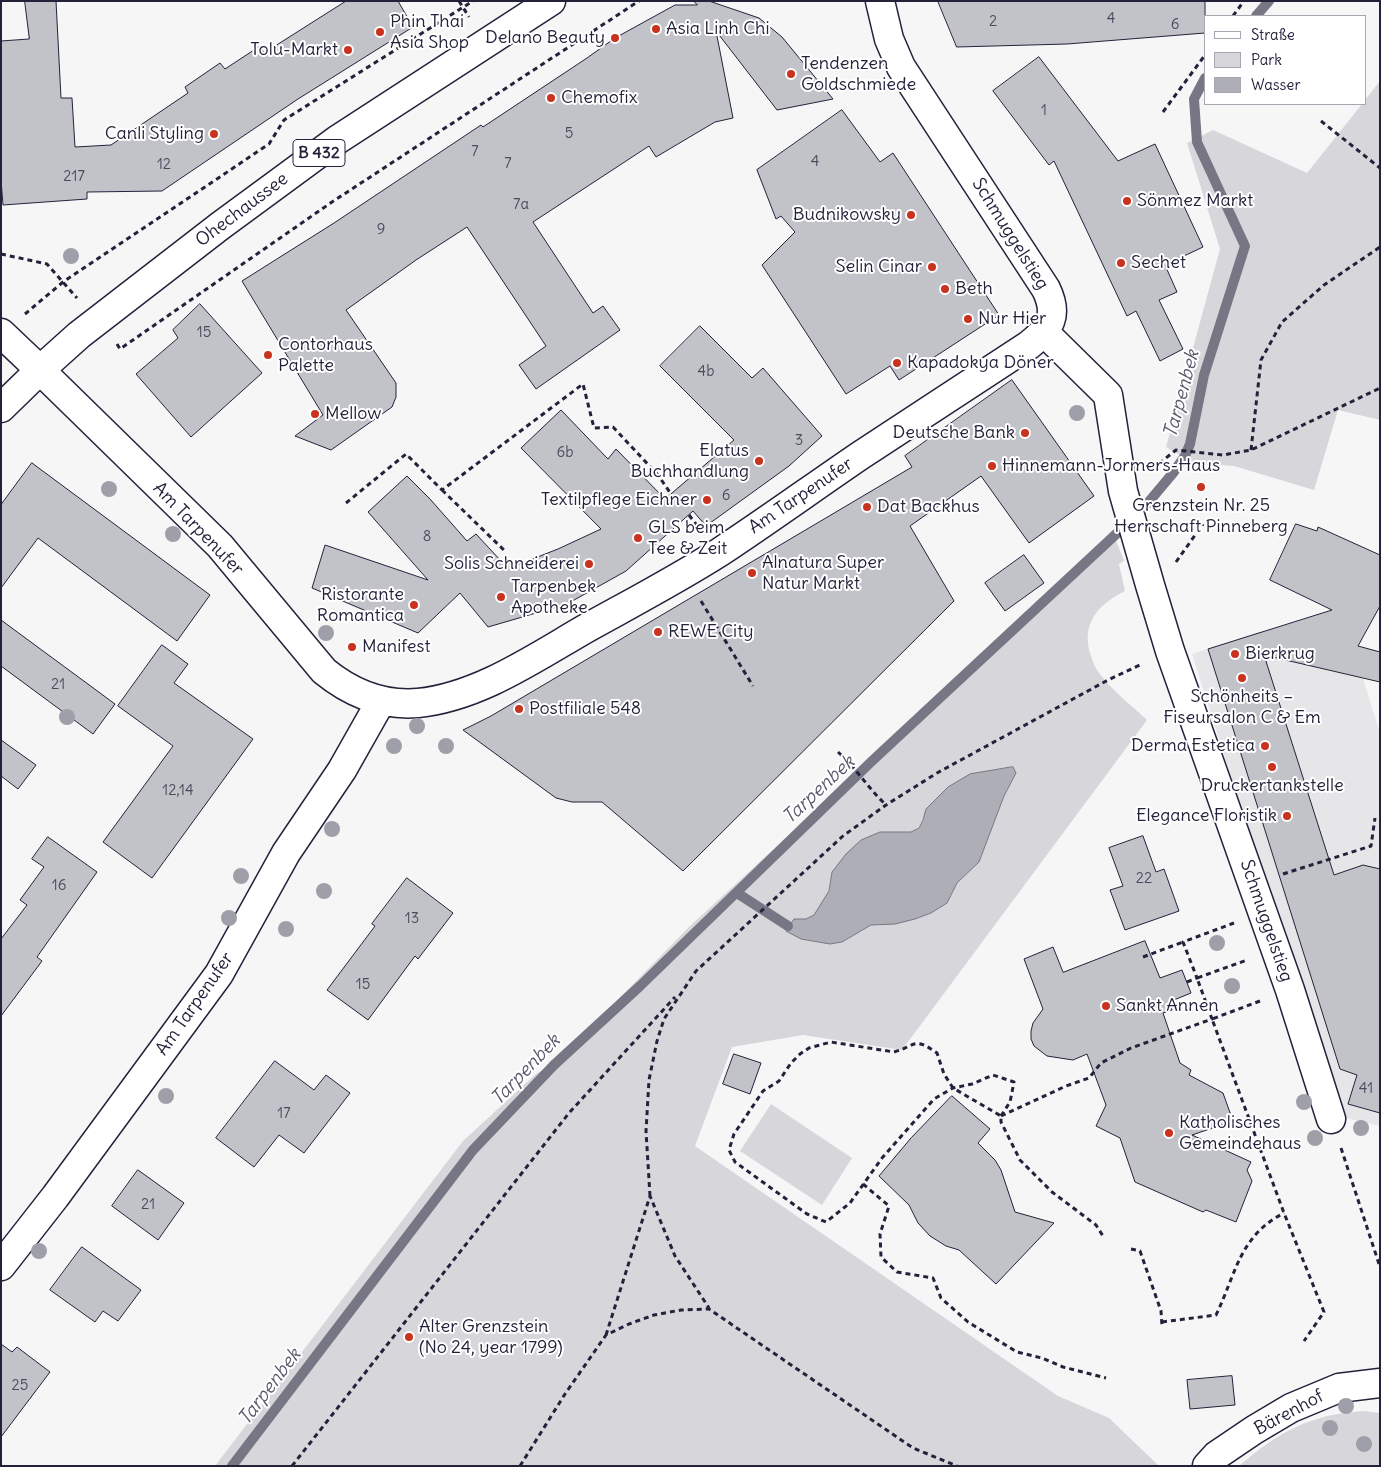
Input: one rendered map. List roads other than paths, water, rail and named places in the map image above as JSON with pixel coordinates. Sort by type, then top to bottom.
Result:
[{"type":"street","name":"Ohechaussee","points":[[1,408],[40,370],[97,320],[220,226],[338,140],[550,1]]},
{"type":"street","name":"Schmuggelstieg","points":[[880,1],[889,39],[901,67],[1051,299],[1052,312],[1045,332],[1108,395],[1123,491],[1170,651],[1290,990],[1331,1119]]},
{"type":"street","name":"Am Tarpenufer","points":[[2,333],[220,546],[324,671],[340,684],[359,694],[381,701],[418,703],[462,693],[492,681],[718,553],[860,455],[1029,346],[1045,332]]},
{"type":"street","name":"Am Tarpenufer","points":[[1,1266],[56,1197],[219,974],[286,853],[342,770],[381,701]]},
{"type":"street","name":"Bärenhof","points":[[1207,1466],[1232,1445],[1291,1408],[1339,1388],[1380,1383]]},
{"type":"water","points":[[1013,767],[1016,773],[1004,796],[979,862],[957,883],[947,903],[931,913],[915,919],[895,924],[871,925],[842,942],[830,944],[801,939],[786,931],[794,919],[806,919],[814,915],[829,891],[832,872],[846,854],[861,840],[880,832],[911,832],[919,828],[926,809],[948,787],[970,774]]},
{"type":"waterway","name":"Tarpenbek","points":[[1257,15],[1269,1]]},
{"type":"waterway","name":"Tarpenbek","points":[[232,1466],[473,1150],[554,1065],[640,986],[872,761],[1142,510],[1185,456],[1190,444],[1204,375],[1245,246],[1197,142],[1194,99],[1204,80]]},
{"type":"waterway","points":[[737,893],[788,926]]},
{"type":"place","name":"Asia Linh Chi","points":[[656,29]]},
{"type":"place","name":"Phin Thai Asia Shop","points":[[380,32]]},
{"type":"place","name":"Delano Beauty","points":[[615,38]]},
{"type":"place","name":"Tolu-Markt","points":[[348,50]]},
{"type":"place","name":"Tendenzen Goldschmiede","points":[[791,74]]},
{"type":"place","name":"Chemofix","points":[[551,98]]},
{"type":"place","name":"Canli Styling","points":[[214,134]]},
{"type":"place","name":"Sönmez Markt","points":[[1127,201]]},
{"type":"place","name":"Budnikowsky","points":[[911,215]]},
{"type":"place","name":"Sechet","points":[[1121,263]]},
{"type":"place","name":"Selin Cinar","points":[[932,267]]},
{"type":"place","name":"Beth","points":[[945,289]]},
{"type":"place","name":"Nur Hier","points":[[968,319]]},
{"type":"place","name":"Contorhaus Palette","points":[[268,355]]},
{"type":"place","name":"Kapadokya Döner","points":[[897,363]]},
{"type":"place","name":"Mellow","points":[[315,414]]},
{"type":"place","name":"Deutsche Bank","points":[[1025,433]]},
{"type":"place","name":"Elatus Buchhandlung","points":[[759,461]]},
{"type":"place","name":"Hinnemann-Jormers-Haus","points":[[992,466]]},
{"type":"place","name":"Grenzstein Nr. 25 Herrschaft Pinneberg","points":[[1201,487]]},
{"type":"place","name":"Textilpflege Eichner","points":[[707,500]]},
{"type":"place","name":"Dat Backhus","points":[[867,507]]},
{"type":"place","name":"GLS beim Tee & Zeit","points":[[638,538]]},
{"type":"place","name":"Solis Schneiderei","points":[[589,564]]},
{"type":"place","name":"Alnatura Super Natur Markt","points":[[752,573]]},
{"type":"place","name":"Tarpenbek Apotheke","points":[[501,597]]},
{"type":"place","name":"Ristorante Romantica","points":[[414,605]]},
{"type":"place","name":"REWE City","points":[[658,632]]},
{"type":"place","name":"Manifest","points":[[352,647]]},
{"type":"place","name":"Bierkrug","points":[[1235,654]]},
{"type":"place","name":"Schönheits – Fiseursalon C & Em","points":[[1242,678]]},
{"type":"place","name":"Postfiliale 548","points":[[519,709]]},
{"type":"place","name":"Derma Estetica","points":[[1265,746]]},
{"type":"place","name":"Druckertankstelle","points":[[1272,767]]},
{"type":"place","name":"Elegance Floristik","points":[[1287,816]]},
{"type":"place","name":"Sankt Annen","points":[[1106,1006]]},
{"type":"place","name":"Katholisches Gemeindehaus","points":[[1169,1133]]},
{"type":"place","name":"Alter Grenzstein (No 24, year 1799)","points":[[409,1337]]}]
